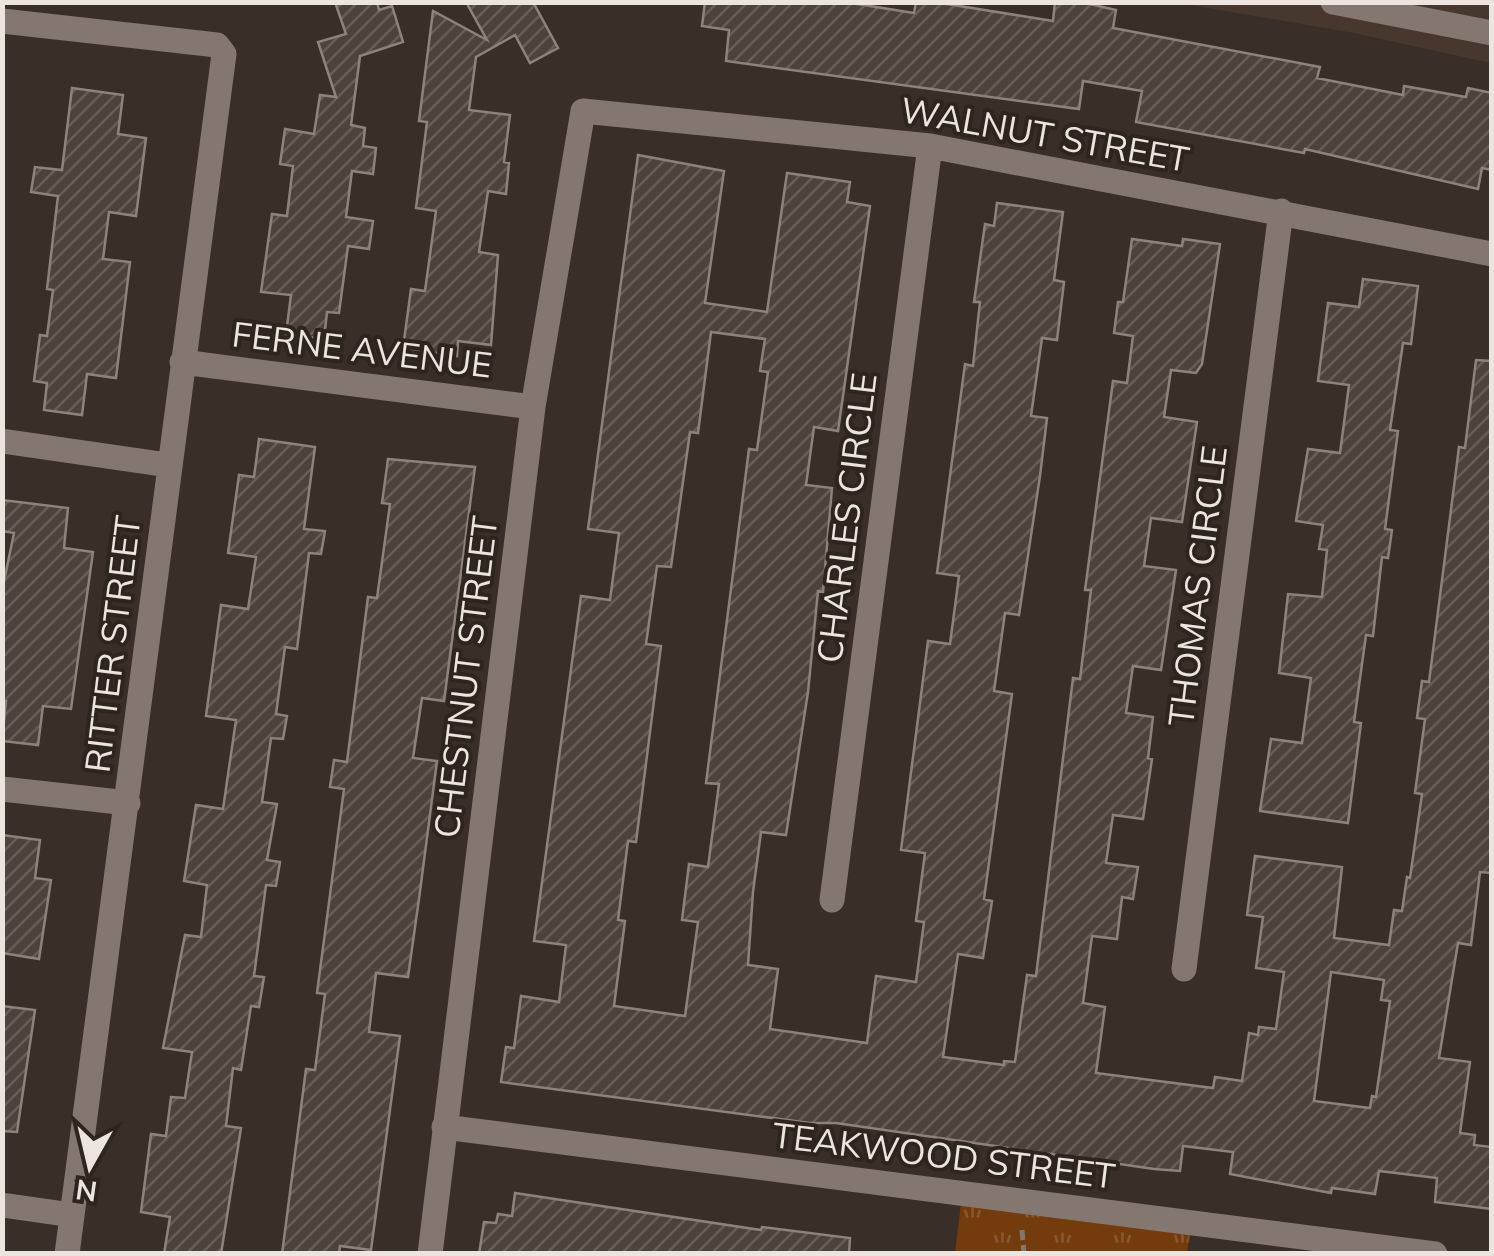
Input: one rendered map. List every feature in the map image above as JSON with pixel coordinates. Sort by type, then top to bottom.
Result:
[{"type":"street","points":[[1334,2],[1492,34]]},
{"type":"street","name":"RITTER STREET","points":[[2,21],[217,44],[224,54],[67,1254]]},
{"type":"street","name":"WALNUT STREET","points":[[582,111],[930,146],[1492,254]]},
{"type":"street","name":"CHESTNUT STREET","points":[[430,1254],[533,406],[582,111]]},
{"type":"street","name":"CHARLES CIRCLE","points":[[832,900],[930,146]]},
{"type":"street","name":"THOMAS CIRCLE","points":[[1184,969],[1280,211]]},
{"type":"street","name":"FERNE AVENUE","points":[[182,362],[533,406]]},
{"type":"street","points":[[2,442],[168,465]]},
{"type":"street","points":[[2,789],[128,803]]},
{"type":"street","name":"TEAKWOOD STREET","points":[[444,1126],[1434,1254]]},
{"type":"street","points":[[2,1205],[72,1215]]},
{"type":"path","points":[[1022,1230],[1024,1254]]},
{"type":"shaded area","points":[[1179,3],[1491,3],[1491,63],[1354,33]]},
{"type":"green space","points":[[961,1204],[1190,1233],[1187,1253],[955,1254]]},
{"type":"building","points":[[335,2],[377,2],[379,10],[392,6],[403,42],[360,56],[351,125],[365,128],[363,146],[376,148],[373,174],[352,171],[346,217],[373,221],[369,249],[348,246],[339,313],[327,312],[324,339],[286,334],[291,295],[261,292],[272,214],[287,216],[293,166],[280,164],[285,129],[314,134],[320,95],[336,97],[318,42],[346,34]]},
{"type":"building","points":[[466,2],[533,2],[558,48],[530,63],[515,35],[476,57],[469,110],[510,115],[504,162],[509,163],[506,194],[488,191],[479,252],[498,255],[491,345],[458,341],[457,356],[403,348],[411,289],[425,291],[436,211],[416,208],[427,122],[419,121],[433,11],[487,40]]},
{"type":"building","points":[[705,2],[845,2],[914,13],[916,2],[1053,21],[1055,2],[1081,2],[1116,10],[1113,28],[1320,67],[1317,78],[1403,95],[1404,86],[1466,97],[1468,88],[1492,93],[1492,170],[1482,168],[1478,189],[1305,149],[1304,153],[1136,122],[1142,91],[1083,81],[1079,109],[726,61],[729,30],[702,26]]},
{"type":"building","points":[[72,88],[123,95],[118,134],[146,138],[136,216],[109,212],[103,259],[130,262],[116,378],[87,374],[82,415],[44,410],[47,383],[34,381],[40,335],[47,336],[53,290],[47,289],[58,196],[31,192],[35,167],[62,170]]},
{"type":"building","points":[[638,155],[724,171],[705,303],[767,312],[787,173],[850,182],[847,202],[870,206],[838,431],[814,427],[806,485],[832,488],[823,592],[818,591],[808,692],[786,835],[761,832],[748,965],[778,969],[770,1029],[867,1043],[876,976],[916,982],[924,922],[916,921],[925,853],[901,850],[928,641],[950,644],[959,576],[937,573],[965,364],[973,366],[980,302],[974,302],[985,224],[994,226],[997,203],[1063,212],[1054,280],[1064,282],[1057,340],[1042,338],[1031,416],[1047,418],[1040,476],[1019,615],[1005,613],[994,691],[1012,694],[984,899],[992,901],[983,958],[958,954],[943,1057],[1004,1065],[1004,1061],[1015,1062],[1027,975],[1036,976],[1073,678],[1080,679],[1091,590],[1085,590],[1113,381],[1127,383],[1133,336],[1114,333],[1118,302],[1123,302],[1132,239],[1182,246],[1183,239],[1220,244],[1202,364],[1196,373],[1171,370],[1164,417],[1197,422],[1182,522],[1151,518],[1144,566],[1176,570],[1161,670],[1133,666],[1126,713],[1153,717],[1148,758],[1152,759],[1143,819],[1113,815],[1106,863],[1138,867],[1133,899],[1122,897],[1117,939],[1092,936],[1083,1003],[1105,1007],[1096,1073],[1213,1088],[1215,1077],[1242,1081],[1249,1033],[1258,1035],[1259,1027],[1276,1029],[1284,972],[1256,968],[1263,917],[1247,915],[1255,856],[1342,867],[1334,938],[1389,945],[1394,910],[1402,911],[1407,877],[1410,878],[1422,794],[1415,793],[1425,719],[1417,718],[1422,681],[1429,682],[1459,447],[1465,448],[1476,360],[1492,361],[1492,873],[1480,872],[1471,945],[1458,943],[1439,1058],[1470,1062],[1460,1133],[1475,1135],[1474,1145],[1492,1147],[1492,1209],[1435,1202],[1437,1178],[1379,1171],[1375,1194],[1332,1188],[1331,1193],[1230,1174],[1233,1152],[1183,1146],[1180,1171],[1154,1169],[836,1123],[810,1123],[501,1082],[506,1047],[514,1048],[521,996],[559,1002],[566,945],[534,941],[581,596],[610,600],[619,533],[588,529]],"holes":[[[711,332],[765,339],[760,371],[768,372],[757,450],[749,449],[706,783],[719,784],[708,867],[689,864],[682,920],[698,922],[685,1016],[614,1006],[625,921],[618,920],[628,841],[636,842],[661,646],[646,644],[657,566],[671,567],[690,432],[698,433]],[[1331,972],[1384,980],[1381,1000],[1390,1001],[1376,1097],[1372,1096],[1370,1108],[1314,1101]]]},
{"type":"building","points":[[1363,279],[1418,286],[1411,344],[1403,343],[1390,430],[1398,431],[1385,529],[1392,530],[1388,558],[1382,557],[1373,636],[1366,635],[1354,722],[1361,723],[1348,823],[1260,811],[1271,739],[1302,743],[1311,678],[1279,673],[1288,594],[1322,597],[1327,550],[1319,549],[1323,525],[1296,521],[1308,449],[1340,453],[1349,385],[1318,381],[1328,303],[1359,307]]},
{"type":"building","points":[[259,439],[315,447],[304,529],[325,531],[321,554],[309,553],[297,649],[285,647],[276,714],[287,716],[283,739],[271,738],[262,802],[277,804],[267,860],[280,862],[276,886],[266,885],[254,976],[264,977],[259,1007],[251,1006],[241,1070],[233,1068],[226,1126],[241,1128],[221,1254],[164,1254],[170,1217],[141,1212],[151,1134],[166,1136],[171,1097],[185,1098],[192,1052],[163,1048],[185,935],[201,937],[207,885],[184,881],[196,805],[223,809],[236,720],[206,716],[221,605],[248,609],[256,557],[228,553],[239,475],[254,477]]},
{"type":"building","points":[[388,459],[475,467],[444,701],[422,698],[413,758],[437,761],[419,899],[408,977],[376,973],[369,1032],[400,1036],[371,1250],[340,1246],[339,1254],[282,1254],[306,1069],[315,1070],[325,994],[317,993],[344,789],[330,787],[334,760],[347,762],[368,597],[377,598],[390,504],[382,503]]},
{"type":"building","points":[[2,500],[68,508],[64,548],[93,552],[71,709],[43,706],[38,745],[2,741],[6,701],[2,700],[2,591],[14,533],[2,531]]},
{"type":"building","points":[[2,835],[40,840],[35,878],[51,880],[39,959],[2,953]]},
{"type":"building","points":[[2,1006],[35,1010],[17,1132],[2,1131]]},
{"type":"building","points":[[515,1193],[761,1230],[762,1227],[850,1238],[849,1254],[479,1254],[484,1222],[496,1223],[498,1214],[512,1216]]}]
